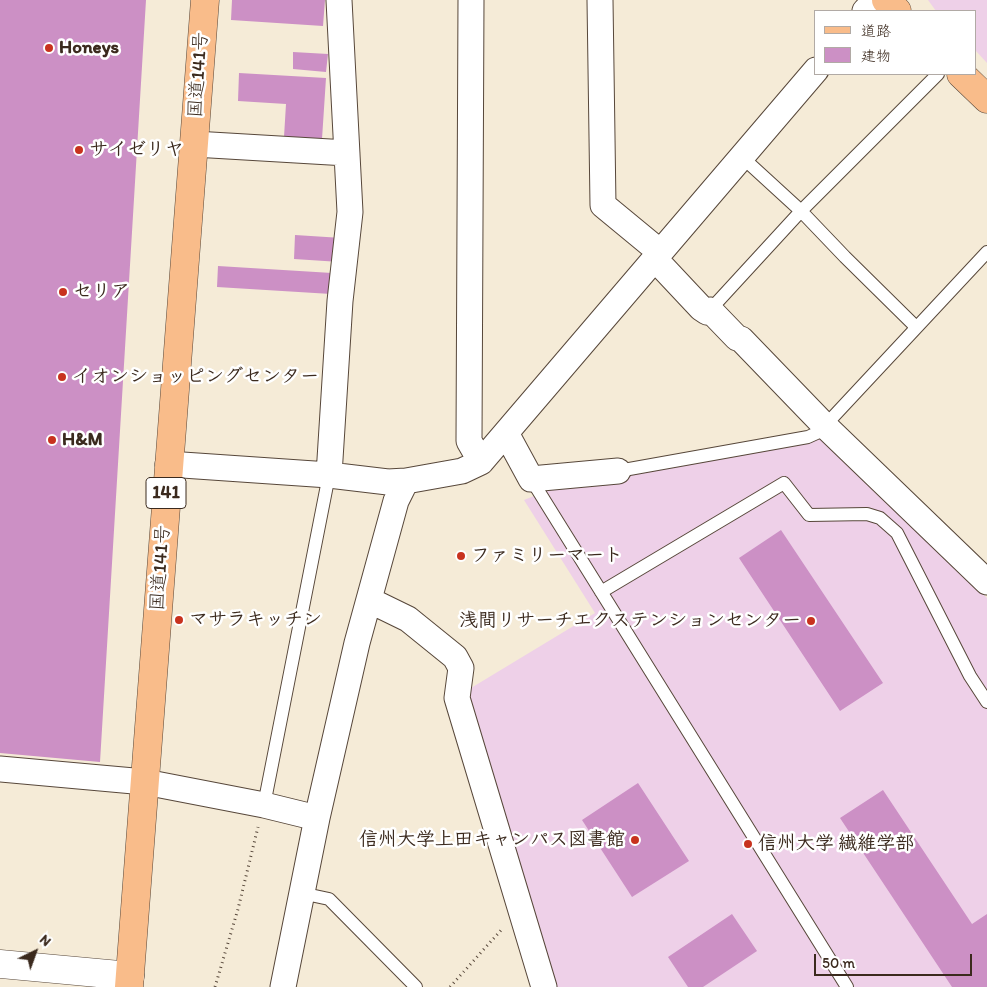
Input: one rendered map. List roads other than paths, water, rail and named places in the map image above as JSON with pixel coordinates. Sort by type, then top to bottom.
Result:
[{"type":"main road","name":"国道141号","points":[[130,981],[168,464],[205,0]]},
{"type":"main road","points":[[886,0],[896,10]]},
{"type":"main road","points":[[962,75],[987,99]]},
{"type":"street","points":[[329,475],[340,301],[350,212],[339,0]]},
{"type":"street","points":[[471,0],[469,440],[481,462]]},
{"type":"street","points":[[600,0],[603,205],[657,256],[701,308],[707,312],[710,310],[796,393],[822,429],[987,582]]},
{"type":"street","points":[[866,10],[875,0]]},
{"type":"street","points":[[168,464],[406,481],[462,471],[481,462],[814,72]]},
{"type":"street","points":[[194,144],[347,153]]},
{"type":"street","points":[[506,433],[531,479],[618,471]]},
{"type":"street","points":[[283,987],[317,818],[369,600],[396,501],[406,481]]},
{"type":"street","points":[[369,600],[408,619],[455,657],[460,668],[458,698],[544,987]]},
{"type":"street","points":[[0,770],[145,782],[264,805],[317,818]]},
{"type":"street","points":[[0,964],[130,981]]},
{"type":"lane","points":[[710,310],[801,211],[937,75]]},
{"type":"lane","points":[[742,158],[801,211],[916,326]]},
{"type":"lane","points":[[618,471],[808,437],[822,429],[987,252]]},
{"type":"lane","points":[[264,805],[329,475]]},
{"type":"lane","points":[[531,479],[847,987]]},
{"type":"lane","points":[[601,592],[784,483],[809,515],[867,514],[880,518],[897,533],[970,676],[987,702]]},
{"type":"lane","points":[[301,894],[328,899],[416,987]]},
{"type":"place","name":"Honeys","points":[[49,48]]},
{"type":"place","name":"サイゼリヤ","points":[[79,150]]},
{"type":"place","name":"セリア","points":[[63,292]]},
{"type":"place","name":"イオンショッピングセンター","points":[[62,377]]},
{"type":"place","name":"H&M","points":[[52,440]]},
{"type":"place","name":"ファミリーマート","points":[[461,556]]},
{"type":"place","name":"マサラキッチン","points":[[179,620]]},
{"type":"place","name":"浅間リサーチエクステンションセンター","points":[[811,621]]},
{"type":"place","name":"信州大学上田キャンパス図書館","points":[[635,840]]},
{"type":"place","name":"信州大学 繊維学部","points":[[748,844]]}]
